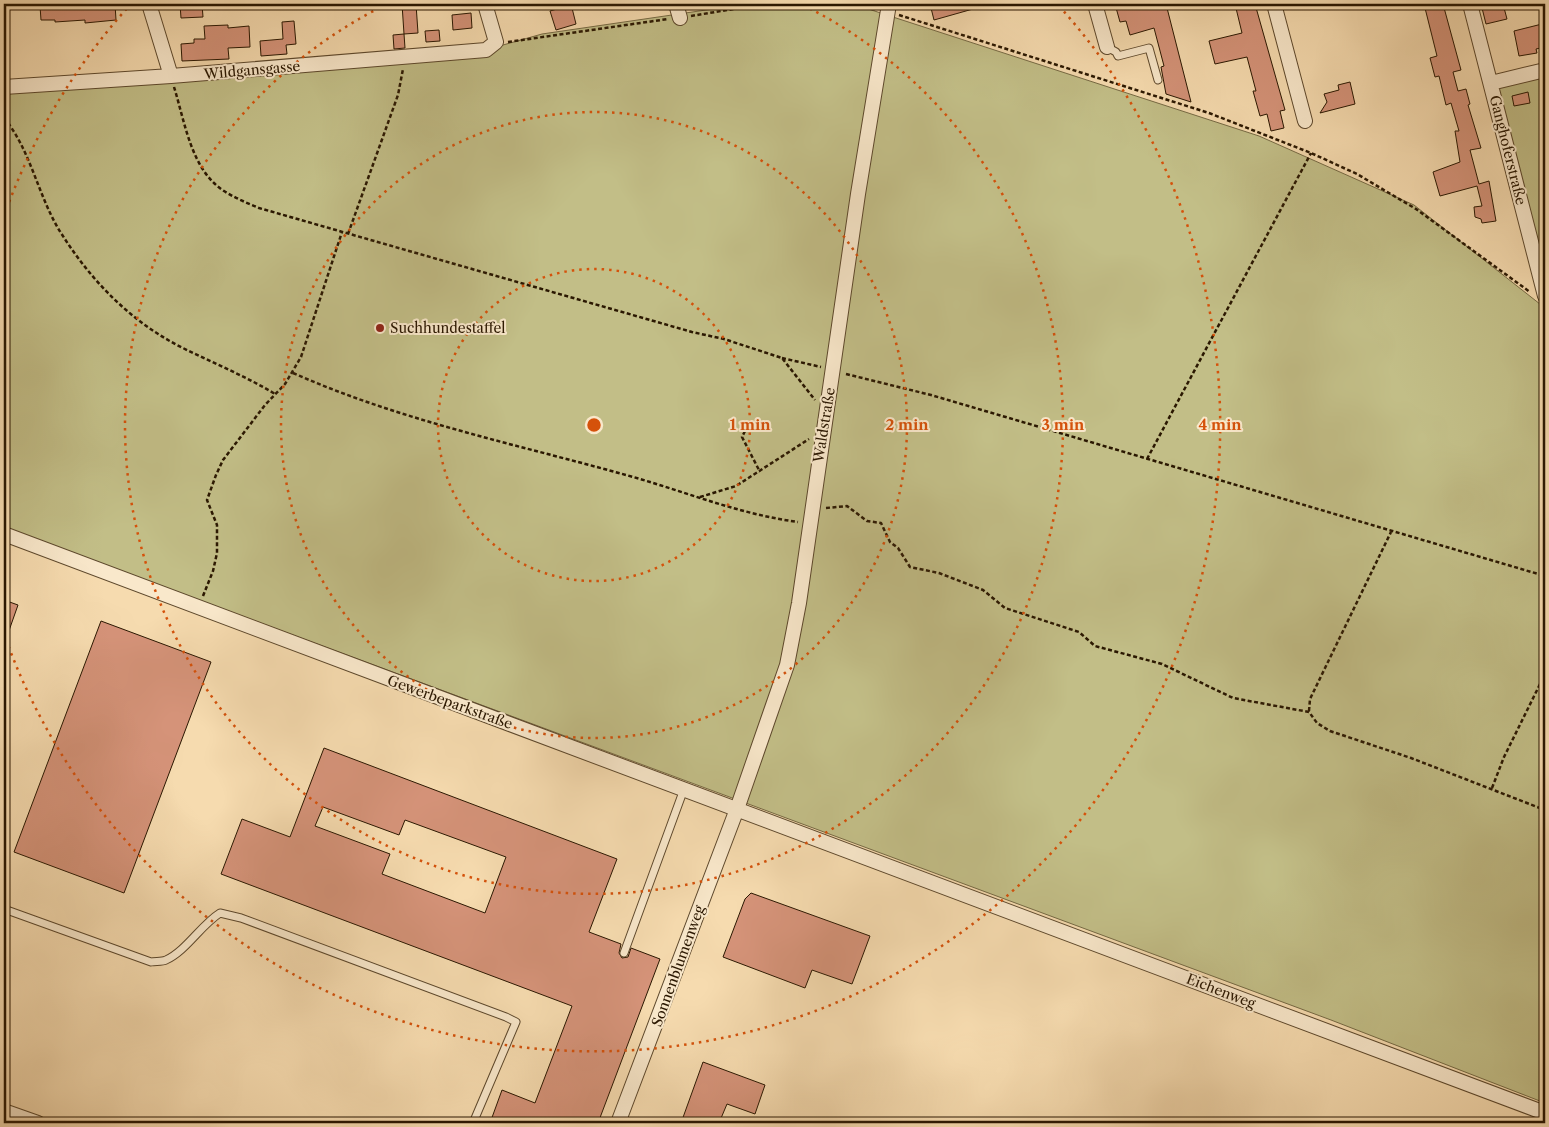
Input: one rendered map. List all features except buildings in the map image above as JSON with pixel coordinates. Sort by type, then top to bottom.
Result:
[{"type":"street","points":[[148,4],[171,76]]},
{"type":"street","points":[[485,4],[496,42]]},
{"type":"street","points":[[676,4],[680,18]]},
{"type":"street","points":[[1095,4],[1107,46]]},
{"type":"street","points":[[1274,4],[1305,121]]},
{"type":"street","name":"Ganghoferstraße","points":[[1470,4],[1491,84],[1541,297]]},
{"type":"street","name":"Waldstraße","points":[[737,809],[787,665],[799,603],[811,509],[858,194],[889,8]]},
{"type":"street","name":"Wildgansgasse","points":[[4,87],[171,76],[486,50],[496,42]]},
{"type":"street","points":[[1491,84],[1545,70]]},
{"type":"street","name":"Gewerbeparkstraße","points":[[4,534],[896,869]]},
{"type":"street","name":"Sonnenblumenweg","points":[[618,1123],[737,809]]},
{"type":"street","name":"Eichenweg","points":[[896,869],[1545,1113]]},
{"type":"street","points":[[4,1111],[38,1123]]},
{"type":"lane","points":[[1107,46],[1116,52],[1118,56],[1149,48],[1158,80]]},
{"type":"lane","points":[[624,953],[684,789]]},
{"type":"lane","points":[[4,909],[151,962],[166,960],[192,939],[206,922],[220,913],[241,918],[506,1017],[516,1022],[473,1123]]},
{"type":"path","points":[[496,42],[680,18],[764,4]]},
{"type":"path","points":[[853,4],[889,8],[1209,113],[1311,153],[1357,174],[1416,209],[1541,297]]},
{"type":"path","points":[[348,234],[398,95],[405,57]]},
{"type":"path","points":[[171,76],[193,152],[206,174],[223,190],[259,208],[692,332],[724,339],[782,358],[931,395],[1545,576]]},
{"type":"path","points":[[4,118],[25,155],[42,197],[60,232],[92,278],[123,308],[176,344],[253,381],[275,394]]},
{"type":"path","points":[[1147,460],[1311,153]]},
{"type":"path","points":[[198,606],[210,579],[216,553],[217,525],[207,500],[211,488],[223,460],[293,373],[309,338],[342,232]]},
{"type":"path","points":[[782,358],[826,414]]},
{"type":"path","points":[[293,373],[334,391],[749,513],[809,523]]},
{"type":"path","points":[[745,431],[742,437],[760,472]]},
{"type":"path","points":[[700,498],[736,486],[760,472],[780,456],[810,439],[823,436]]},
{"type":"path","points":[[811,509],[847,506],[867,521],[881,523],[890,542],[898,548],[910,567],[939,573],[983,590],[1005,608],[1079,632],[1094,646],[1162,664],[1232,698],[1308,712],[1317,723],[1330,731],[1492,788],[1545,810]]},
{"type":"path","points":[[1308,712],[1310,699],[1392,532]]},
{"type":"path","points":[[1492,788],[1504,757],[1545,674]]},
{"type":"shaded area","points":[[747,4],[853,4],[1259,136],[1414,205],[1545,308],[1545,1103],[1331,1020],[4,528],[4,83],[496,47],[542,34]]},
{"type":"shaded area","points":[[1545,74],[1545,271],[1498,85]]},
{"type":"place","name":"Suchhundestaffel","points":[[380,328]]}]
